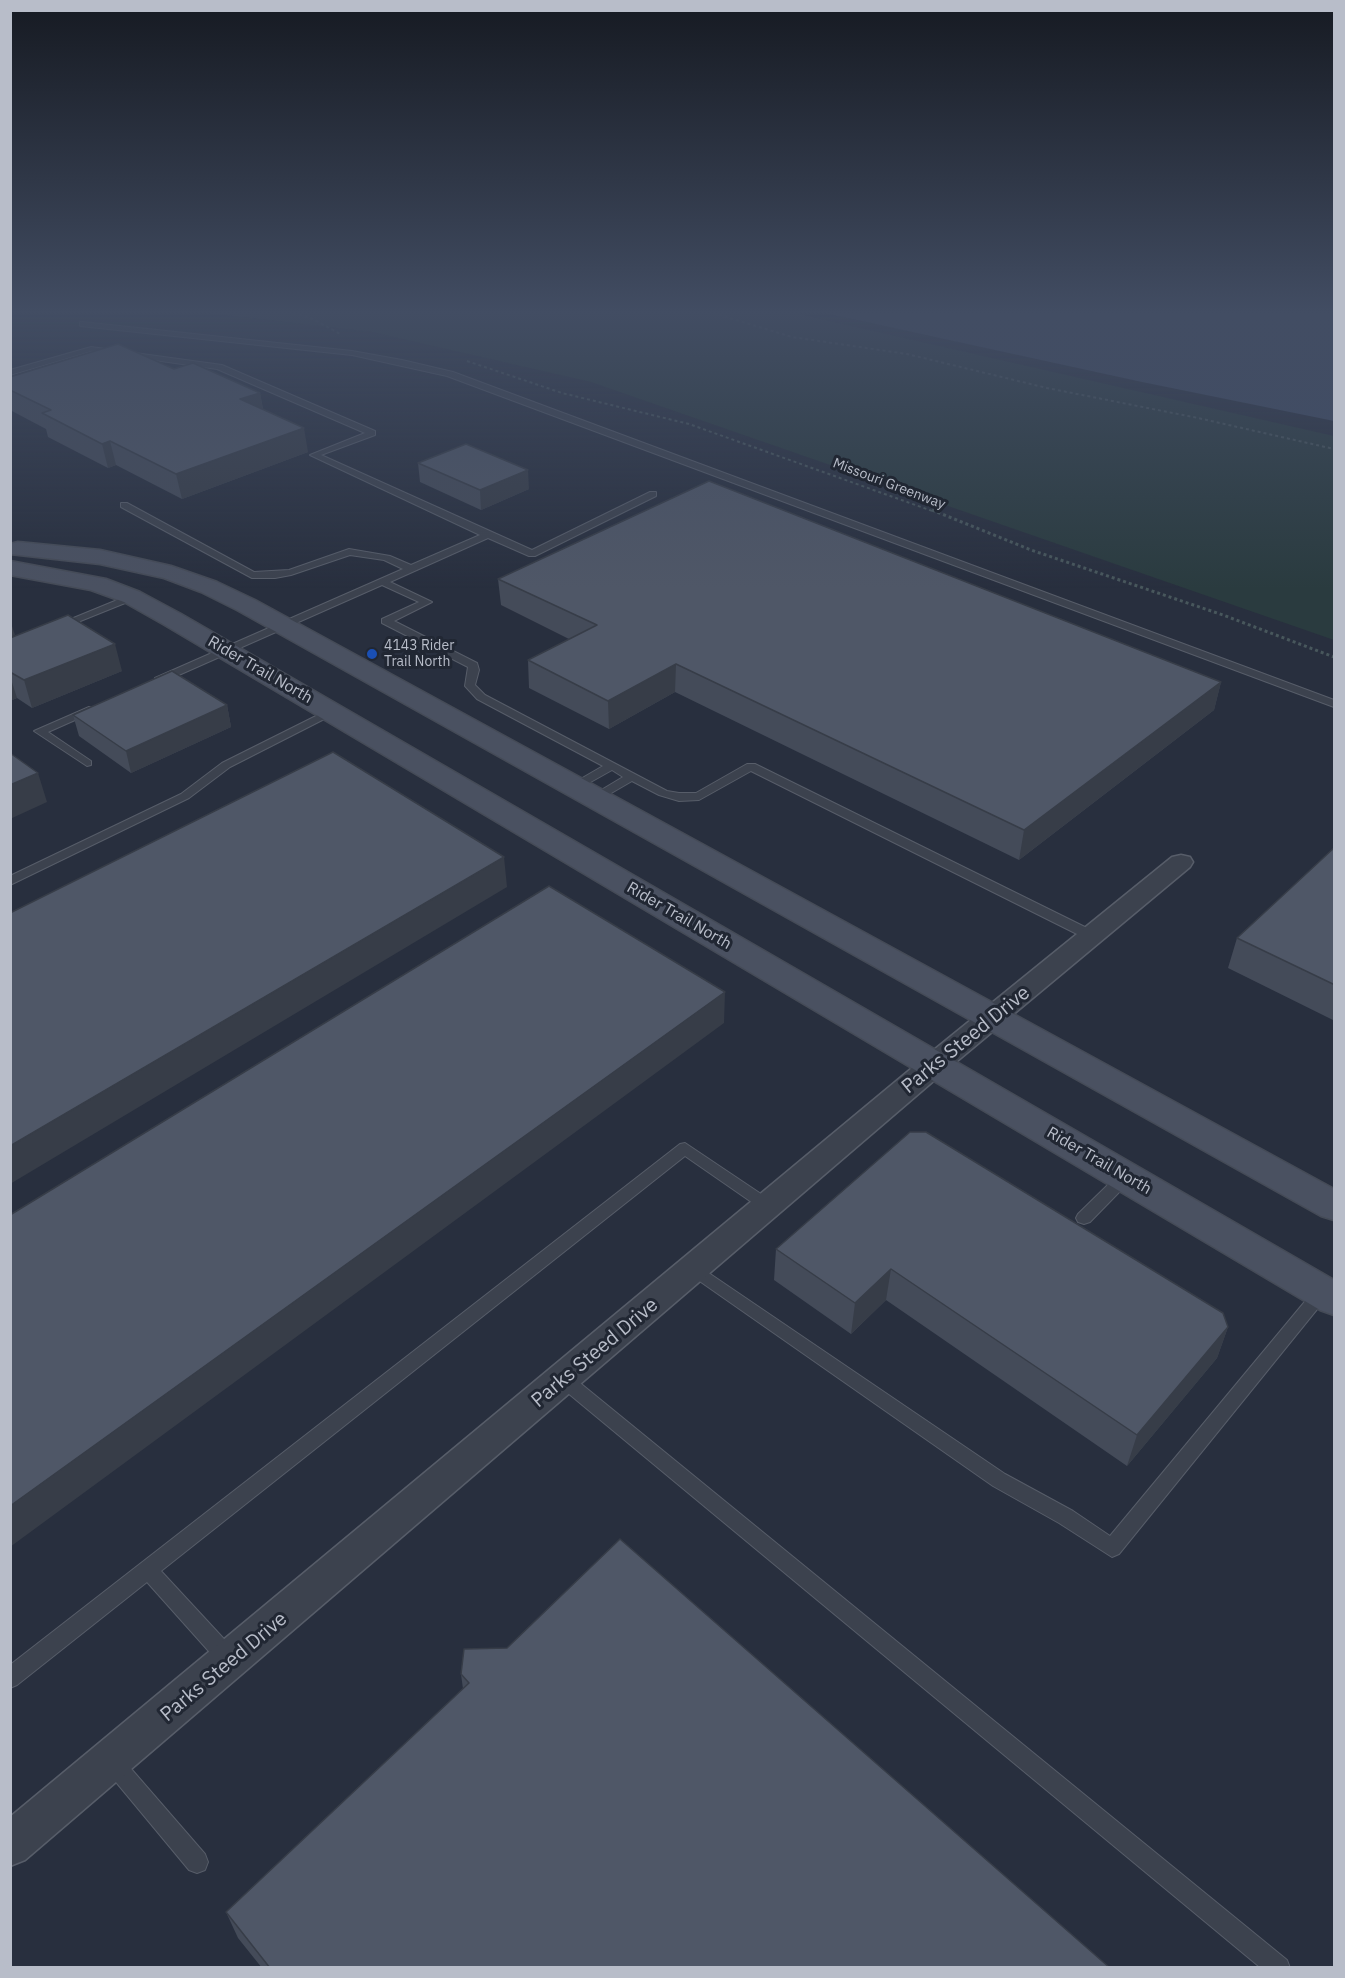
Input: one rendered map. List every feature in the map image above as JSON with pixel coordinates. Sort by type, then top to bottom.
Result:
[{"type":"street","points":[[10,549],[100,557],[171,573],[208,587],[586,792],[1335,1206]]},
{"type":"street","name":"Rider Trail North","points":[[10,568],[57,574],[99,584],[132,597],[1329,1296]]},
{"type":"street","name":"Parks Steed Drive","points":[[10,1845],[934,1065],[1181,862]]},
{"type":"lane","points":[[308,405],[372,433],[314,455],[532,554],[653,495]]},
{"type":"lane","points":[[532,405],[1335,704]]},
{"type":"lane","points":[[124,505],[252,575],[291,572],[349,552],[387,558],[412,569]]},
{"type":"lane","points":[[146,685],[488,535]]},
{"type":"lane","points":[[382,582],[427,602],[387,621],[473,665],[470,686],[481,697],[663,793],[679,797],[699,796],[751,766],[1092,936]]},
{"type":"lane","points":[[51,629],[132,597]]},
{"type":"lane","points":[[87,763],[40,731],[104,704]]},
{"type":"lane","points":[[10,881],[185,796],[226,765],[330,712]]},
{"type":"lane","points":[[586,792],[610,766]]},
{"type":"lane","points":[[586,792],[632,777]]},
{"type":"lane","points":[[10,1678],[685,1148],[768,1206]]},
{"type":"lane","points":[[1084,1218],[1125,1177]]},
{"type":"lane","points":[[694,1269],[999,1480],[1066,1517],[1112,1548],[1329,1296]]},
{"type":"lane","points":[[563,1379],[1280,1968]]},
{"type":"lane","points":[[149,1571],[230,1661]]},
{"type":"lane","points":[[112,1761],[197,1862]]},
{"type":"path","name":"Missouri Greenway","points":[[612,405],[689,424],[741,441],[899,497],[1031,550],[1223,615],[1335,657]]},
{"type":"path","points":[[1134,405],[1335,449]]},
{"type":"shaded area","points":[[658,405],[1199,405],[1334,436],[1334,640]]},
{"type":"water","points":[[1257,405],[1334,405],[1334,421]]},
{"type":"building","points":[[41,405],[254,405],[304,428],[176,474],[110,441],[102,444],[42,413],[51,410]]},
{"type":"building","points":[[466,444],[528,470],[480,490],[418,463]]},
{"type":"building","points":[[709,481],[1221,682],[1024,830],[676,664],[608,701],[528,660],[597,625],[498,579]]},
{"type":"building","points":[[68,615],[115,644],[24,680],[10,672],[10,638]]},
{"type":"building","points":[[172,671],[227,705],[126,751],[73,715]]},
{"type":"building","points":[[333,752],[504,857],[10,1146],[10,913]]},
{"type":"building","points":[[10,753],[38,773],[10,785]]},
{"type":"building","points":[[1335,847],[1335,985],[1237,938]]},
{"type":"building","points":[[549,886],[725,992],[10,1506],[10,1215]]},
{"type":"building","points":[[910,1132],[926,1132],[1223,1313],[1228,1327],[1137,1435],[891,1269],[855,1303],[776,1249]]},
{"type":"building","points":[[620,1539],[1110,1968],[270,1968],[226,1912],[469,1683],[461,1674],[464,1649],[507,1648]]},
{"type":"place","name":"4143 Rider Trail North","points":[[372,654]]}]
